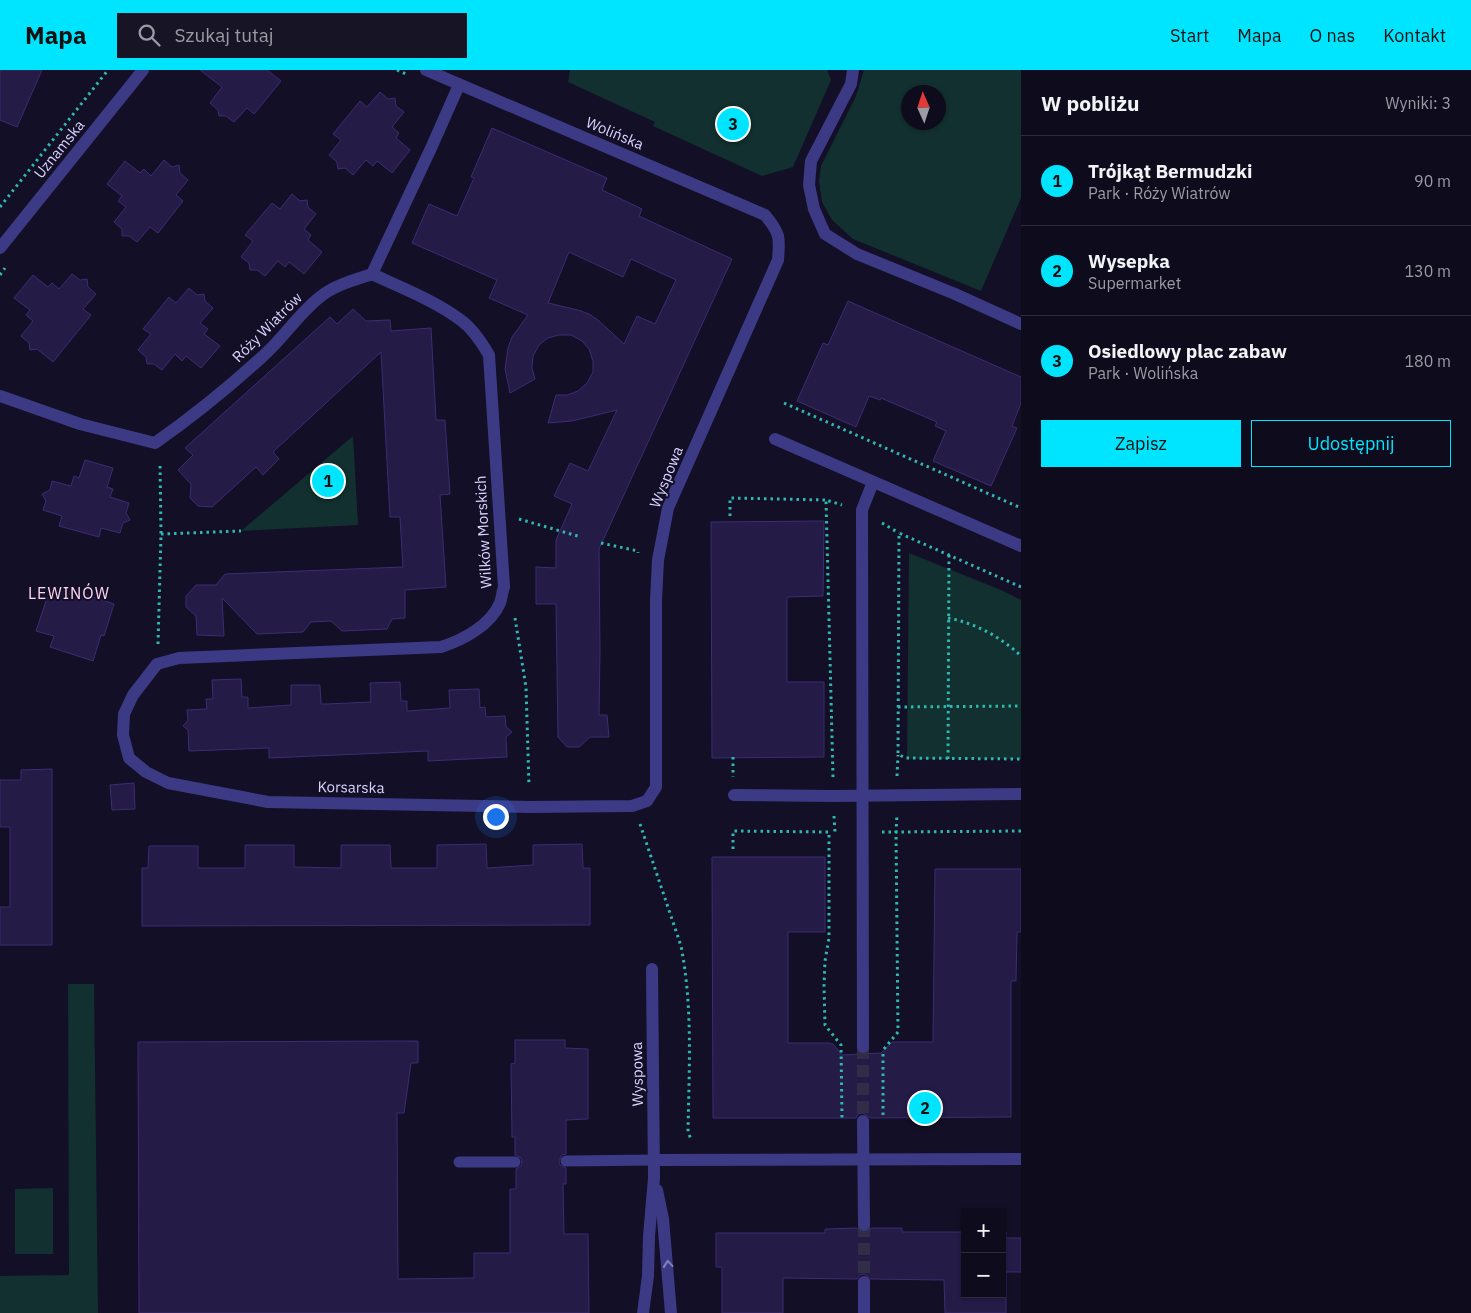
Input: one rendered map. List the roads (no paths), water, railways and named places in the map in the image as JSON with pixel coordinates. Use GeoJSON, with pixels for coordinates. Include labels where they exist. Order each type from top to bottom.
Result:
{"type":"FeatureCollection","features":[{"type":"Feature","properties":{"kind":"street","name":"Uznamska"},"geometry":{"type":"LineString","coordinates":[[0,248],[143,70]]}},
{"type":"Feature","properties":{"kind":"street","name":"Wolińska"},"geometry":{"type":"LineString","coordinates":[[426,70],[765,215],[780,239]]}},
{"type":"Feature","properties":{"kind":"street"},"geometry":{"type":"LineString","coordinates":[[853,70],[851,84],[811,161],[809,185],[814,209],[825,234],[856,254],[955,294],[1021,324]]}},
{"type":"Feature","properties":{"kind":"street"},"geometry":{"type":"LineString","coordinates":[[372,274],[459,85]]}},
{"type":"Feature","properties":{"kind":"street","name":"Wyspowa"},"geometry":{"type":"LineString","coordinates":[[647,801],[656,787],[656,590],[658,560],[668,508],[778,260],[780,239]]}},
{"type":"Feature","properties":{"kind":"street","name":"Róży Wiatrów"},"geometry":{"type":"LineString","coordinates":[[0,396],[80,424],[155,443],[190,418],[264,356],[320,296],[343,284],[372,274]]}},
{"type":"Feature","properties":{"kind":"street","name":"Wilków Morskich"},"geometry":{"type":"LineString","coordinates":[[133,695],[157,664],[179,658],[441,647],[456,642],[472,632],[492,616],[500,602],[504,587],[489,355],[479,339],[464,322],[439,307],[372,274]]}},
{"type":"Feature","properties":{"kind":"street"},"geometry":{"type":"LineString","coordinates":[[775,439],[1021,546]]}},
{"type":"Feature","properties":{"kind":"street"},"geometry":{"type":"LineString","coordinates":[[863,1048],[862,510],[873,482]]}},
{"type":"Feature","properties":{"kind":"street","name":"Korsarska"},"geometry":{"type":"LineString","coordinates":[[133,695],[124,714],[123,735],[129,758],[146,772],[168,783],[268,802],[530,807],[632,806],[647,801]]}},
{"type":"Feature","properties":{"kind":"street"},"geometry":{"type":"LineString","coordinates":[[734,795],[1021,794]]}},
{"type":"Feature","properties":{"kind":"street","name":"Wyspowa"},"geometry":{"type":"LineString","coordinates":[[643,1313],[648,1276],[654,1178],[652,969]]}},
{"type":"Feature","properties":{"kind":"street"},"geometry":{"type":"LineString","coordinates":[[863,1121],[864,1226]]}},
{"type":"Feature","properties":{"kind":"street"},"geometry":{"type":"LineString","coordinates":[[654,1160],[1021,1159]]}},
{"type":"Feature","properties":{"kind":"street","name":"Wyspowa"},"geometry":{"type":"LineString","coordinates":[[654,1178],[663,1219],[671,1313]]}},
{"type":"Feature","properties":{"kind":"street"},"geometry":{"type":"LineString","coordinates":[[864,1282],[864,1313]]}},
{"type":"Feature","properties":{"kind":"lane"},"geometry":{"type":"LineString","coordinates":[[566,1161],[654,1160]]}},
{"type":"Feature","properties":{"kind":"lane"},"geometry":{"type":"LineString","coordinates":[[460,1162],[515,1162]]}},
{"type":"Feature","properties":{"kind":"tunnel"},"geometry":{"type":"LineString","coordinates":[[863,1047],[863,1121]]}},
{"type":"Feature","properties":{"kind":"tunnel"},"geometry":{"type":"LineString","coordinates":[[864,1225],[864,1282]]}},
{"type":"Feature","properties":{"kind":"place","name":"Osiedlowy plac zabaw"},"geometry":{"type":"Point","coordinates":[733,124]}},
{"type":"Feature","properties":{"kind":"place","name":"Trójkąt Bermudzki"},"geometry":{"type":"Point","coordinates":[328,481]}},
{"type":"Feature","properties":{"kind":"place","name":"Wysepka"},"geometry":{"type":"Point","coordinates":[925,1108]}},
{"type":"Feature","properties":{"kind":"district","name":"LEWINÓW"},"geometry":{"type":"Point","coordinates":[69,593]}}]}
